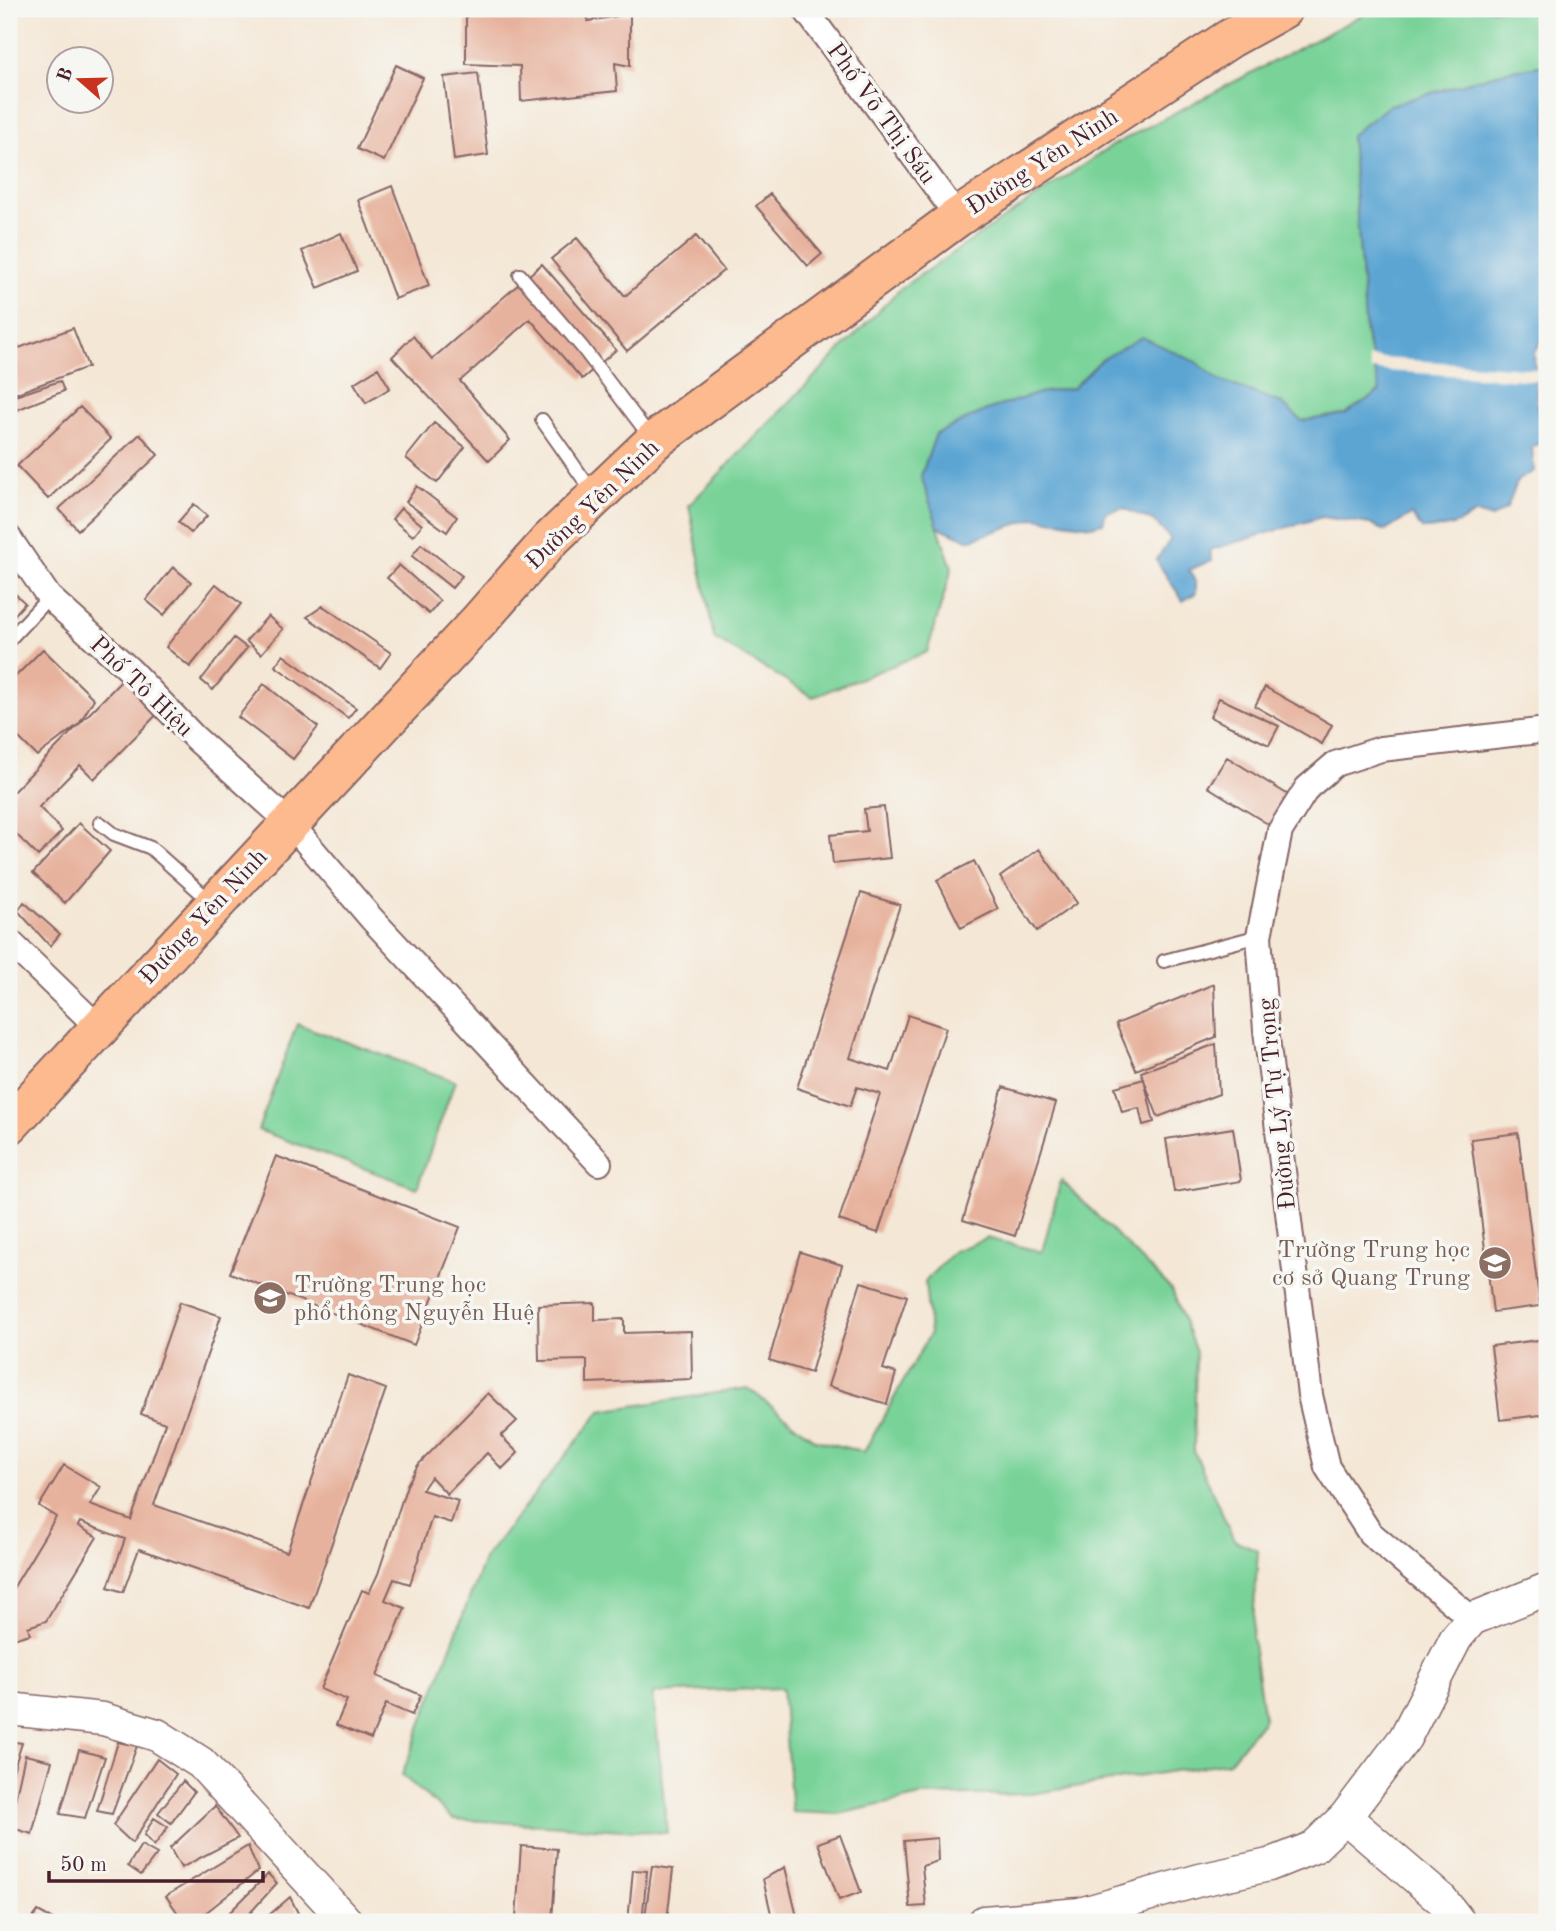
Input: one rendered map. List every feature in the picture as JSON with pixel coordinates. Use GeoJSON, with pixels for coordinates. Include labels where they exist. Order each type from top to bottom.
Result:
{"type":"FeatureCollection","features":[{"type":"Feature","properties":{"kind":"main road","name":"Đường Yên Ninh"},"geometry":{"type":"LineString","coordinates":[[9,1125],[594,494],[654,441],[958,216],[1229,39],[1283,9]]}},
{"type":"Feature","properties":{"kind":"street","name":"Phố Võ Thị Sáu"},"geometry":{"type":"LineString","coordinates":[[806,9],[958,216]]}},
{"type":"Feature","properties":{"kind":"street","name":"Phố Tô Hiệu"},"geometry":{"type":"LineString","coordinates":[[9,538],[49,597],[131,671],[194,737],[289,822],[371,918],[599,1163]]}},
{"type":"Feature","properties":{"kind":"street","name":"Đường Lý Tự Trọng"},"geometry":{"type":"LineString","coordinates":[[1472,1619],[1370,1533],[1327,1467],[1310,1395],[1266,1030],[1259,936],[1280,831],[1307,788],[1335,764],[1381,749],[1547,730]]}},
{"type":"Feature","properties":{"kind":"street"},"geometry":{"type":"LineString","coordinates":[[9,941],[99,1028]]}},
{"type":"Feature","properties":{"kind":"street"},"geometry":{"type":"LineString","coordinates":[[984,1922],[1080,1914],[1200,1880],[1269,1865],[1314,1847],[1345,1816],[1405,1738],[1456,1638],[1472,1619],[1547,1589]]}},
{"type":"Feature","properties":{"kind":"street"},"geometry":{"type":"LineString","coordinates":[[9,1709],[103,1719],[157,1735],[201,1763],[347,1922]]}},
{"type":"Feature","properties":{"kind":"street"},"geometry":{"type":"LineString","coordinates":[[1345,1816],[1441,1900],[1459,1922]]}},
{"type":"Feature","properties":{"kind":"lane"},"geometry":{"type":"LineString","coordinates":[[520,275],[582,347],[654,441]]}},
{"type":"Feature","properties":{"kind":"lane"},"geometry":{"type":"LineString","coordinates":[[542,419],[594,494]]}},
{"type":"Feature","properties":{"kind":"lane"},"geometry":{"type":"LineString","coordinates":[[9,640],[49,597]]}},
{"type":"Feature","properties":{"kind":"lane"},"geometry":{"type":"LineString","coordinates":[[100,823],[114,834],[151,848],[213,904]]}},
{"type":"Feature","properties":{"kind":"lane"},"geometry":{"type":"LineString","coordinates":[[1164,961],[1259,936]]}},
{"type":"Feature","properties":{"kind":"green space"},"geometry":{"type":"Polygon","coordinates":[[[1374,9],[1547,9],[1547,65],[1507,71],[1351,136],[1366,335],[1381,391],[1345,414],[1302,421],[1281,403],[1219,380],[1196,362],[1101,360],[1073,388],[1039,393],[987,410],[936,434],[921,476],[952,568],[927,652],[813,697],[714,638],[689,505],[901,288],[1113,145],[1374,9]]]}},
{"type":"Feature","properties":{"kind":"green space"},"geometry":{"type":"Polygon","coordinates":[[[297,1024],[455,1081],[417,1188],[258,1130],[297,1024]]]}},
{"type":"Feature","properties":{"kind":"green space"},"geometry":{"type":"Polygon","coordinates":[[[1061,1180],[1172,1290],[1196,1352],[1194,1451],[1234,1540],[1258,1550],[1252,1638],[1264,1719],[1229,1762],[1031,1794],[921,1796],[839,1814],[792,1812],[782,1688],[653,1693],[667,1833],[453,1819],[402,1775],[485,1557],[601,1411],[748,1388],[815,1440],[864,1452],[930,1334],[925,1281],[954,1251],[987,1238],[1042,1252],[1061,1180]]]}},
{"type":"Feature","properties":{"kind":"water"},"geometry":{"type":"Polygon","coordinates":[[[1547,65],[1547,332],[1534,353],[1537,404],[1545,440],[1532,447],[1534,471],[1518,480],[1507,508],[1492,518],[1476,513],[1457,524],[1431,529],[1423,529],[1411,515],[1385,531],[1370,524],[1322,517],[1210,550],[1212,560],[1189,570],[1196,583],[1196,593],[1183,601],[1156,560],[1171,539],[1154,521],[1123,508],[1106,512],[1103,523],[1092,526],[1035,518],[969,540],[938,527],[921,476],[936,434],[987,410],[1039,393],[1073,388],[1101,360],[1142,337],[1196,362],[1219,380],[1281,403],[1302,421],[1345,414],[1380,391],[1366,335],[1351,135],[1390,105],[1507,71],[1547,65]]]}},
{"type":"Feature","properties":{"kind":"pier"},"geometry":{"type":"Polygon","coordinates":[[[1368,357],[1538,369],[1539,381],[1371,370],[1368,357]]]}},
{"type":"Feature","properties":{"kind":"building"},"geometry":{"type":"Polygon","coordinates":[[[466,9],[587,9],[588,21],[630,14],[630,66],[615,63],[617,91],[521,101],[520,66],[466,64],[466,9]]]}},
{"type":"Feature","properties":{"kind":"building"},"geometry":{"type":"Polygon","coordinates":[[[396,65],[423,78],[384,161],[357,149],[396,65]]]}},
{"type":"Feature","properties":{"kind":"building"},"geometry":{"type":"Polygon","coordinates":[[[478,73],[488,155],[454,160],[444,77],[478,73]]]}},
{"type":"Feature","properties":{"kind":"building"},"geometry":{"type":"Polygon","coordinates":[[[392,186],[429,286],[395,299],[358,200],[392,186]]]}},
{"type":"Feature","properties":{"kind":"building"},"geometry":{"type":"Polygon","coordinates":[[[770,194],[822,254],[808,266],[756,206],[770,194]]]}},
{"type":"Feature","properties":{"kind":"building"},"geometry":{"type":"Polygon","coordinates":[[[341,233],[357,271],[318,288],[302,251],[341,233]]]}},
{"type":"Feature","properties":{"kind":"building"},"geometry":{"type":"Polygon","coordinates":[[[696,236],[724,270],[627,351],[551,259],[577,238],[625,296],[696,236]]]}},
{"type":"Feature","properties":{"kind":"building"},"geometry":{"type":"Polygon","coordinates":[[[542,264],[616,350],[582,379],[530,319],[460,381],[510,440],[489,461],[392,357],[413,336],[432,359],[542,264]]]}},
{"type":"Feature","properties":{"kind":"building"},"geometry":{"type":"Polygon","coordinates":[[[11,326],[19,348],[73,328],[88,367],[9,396],[11,326]]]}},
{"type":"Feature","properties":{"kind":"building"},"geometry":{"type":"Polygon","coordinates":[[[378,368],[390,388],[366,403],[354,383],[378,368]]]}},
{"type":"Feature","properties":{"kind":"building"},"geometry":{"type":"Polygon","coordinates":[[[60,381],[64,391],[9,413],[9,398],[60,381]]]}},
{"type":"Feature","properties":{"kind":"building"},"geometry":{"type":"Polygon","coordinates":[[[80,407],[111,439],[48,499],[17,466],[80,407]]]}},
{"type":"Feature","properties":{"kind":"building"},"geometry":{"type":"Polygon","coordinates":[[[434,423],[465,447],[437,483],[406,458],[434,423]]]}},
{"type":"Feature","properties":{"kind":"building"},"geometry":{"type":"Polygon","coordinates":[[[140,434],[158,455],[78,530],[59,509],[140,434]]]}},
{"type":"Feature","properties":{"kind":"building"},"geometry":{"type":"Polygon","coordinates":[[[417,486],[457,517],[447,532],[406,502],[417,486]]]}},
{"type":"Feature","properties":{"kind":"building"},"geometry":{"type":"Polygon","coordinates":[[[194,504],[207,516],[191,533],[178,522],[194,504]]]}},
{"type":"Feature","properties":{"kind":"building"},"geometry":{"type":"Polygon","coordinates":[[[401,508],[422,525],[413,536],[392,519],[401,508]]]}},
{"type":"Feature","properties":{"kind":"building"},"geometry":{"type":"Polygon","coordinates":[[[421,544],[462,576],[452,588],[412,556],[421,544]]]}},
{"type":"Feature","properties":{"kind":"building"},"geometry":{"type":"Polygon","coordinates":[[[399,565],[440,601],[429,614],[387,578],[399,565]]]}},
{"type":"Feature","properties":{"kind":"building"},"geometry":{"type":"Polygon","coordinates":[[[173,567],[191,582],[164,615],[146,600],[173,567]]]}},
{"type":"Feature","properties":{"kind":"building"},"geometry":{"type":"Polygon","coordinates":[[[216,584],[241,604],[190,667],[166,647],[216,584]]]}},
{"type":"Feature","properties":{"kind":"building"},"geometry":{"type":"Polygon","coordinates":[[[9,588],[25,603],[9,621],[9,588]]]}},
{"type":"Feature","properties":{"kind":"building"},"geometry":{"type":"Polygon","coordinates":[[[323,606],[391,653],[380,668],[307,617],[323,606]]]}},
{"type":"Feature","properties":{"kind":"building"},"geometry":{"type":"Polygon","coordinates":[[[268,616],[283,629],[261,654],[246,641],[268,616]]]}},
{"type":"Feature","properties":{"kind":"building"},"geometry":{"type":"Polygon","coordinates":[[[234,638],[247,648],[213,690],[201,680],[234,638]]]}},
{"type":"Feature","properties":{"kind":"building"},"geometry":{"type":"Polygon","coordinates":[[[43,649],[94,699],[79,724],[37,756],[9,728],[9,683],[43,649]]]}},
{"type":"Feature","properties":{"kind":"building"},"geometry":{"type":"Polygon","coordinates":[[[283,655],[356,708],[348,718],[275,666],[283,655]]]}},
{"type":"Feature","properties":{"kind":"building"},"geometry":{"type":"Polygon","coordinates":[[[131,671],[166,705],[94,779],[80,765],[39,807],[62,831],[38,856],[9,827],[9,796],[131,671]]]}},
{"type":"Feature","properties":{"kind":"building"},"geometry":{"type":"Polygon","coordinates":[[[264,684],[318,727],[293,759],[238,717],[264,684]]]}},
{"type":"Feature","properties":{"kind":"building"},"geometry":{"type":"Polygon","coordinates":[[[1265,687],[1332,725],[1322,744],[1255,706],[1265,687]]]}},
{"type":"Feature","properties":{"kind":"building"},"geometry":{"type":"Polygon","coordinates":[[[1219,698],[1279,726],[1269,745],[1210,717],[1219,698]]]}},
{"type":"Feature","properties":{"kind":"building"},"geometry":{"type":"Polygon","coordinates":[[[1227,757],[1290,796],[1271,826],[1208,787],[1227,757]]]}},
{"type":"Feature","properties":{"kind":"building"},"geometry":{"type":"Polygon","coordinates":[[[884,807],[890,858],[833,864],[830,835],[867,831],[864,809],[884,807]]]}},
{"type":"Feature","properties":{"kind":"building"},"geometry":{"type":"Polygon","coordinates":[[[79,823],[110,851],[65,903],[33,873],[79,823]]]}},
{"type":"Feature","properties":{"kind":"building"},"geometry":{"type":"Polygon","coordinates":[[[1039,849],[1077,903],[1037,931],[1000,877],[1039,849]]]}},
{"type":"Feature","properties":{"kind":"building"},"geometry":{"type":"Polygon","coordinates":[[[974,861],[998,909],[961,928],[937,880],[974,861]]]}},
{"type":"Feature","properties":{"kind":"building"},"geometry":{"type":"Polygon","coordinates":[[[861,893],[900,905],[850,1058],[890,1071],[908,1015],[946,1028],[878,1233],[839,1220],[880,1094],[857,1087],[850,1106],[797,1088],[861,893]]]}},
{"type":"Feature","properties":{"kind":"building"},"geometry":{"type":"Polygon","coordinates":[[[24,902],[60,934],[50,946],[18,911],[24,902]]]}},
{"type":"Feature","properties":{"kind":"building"},"geometry":{"type":"Polygon","coordinates":[[[1214,984],[1216,1037],[1136,1070],[1116,1024],[1214,984]]]}},
{"type":"Feature","properties":{"kind":"building"},"geometry":{"type":"Polygon","coordinates":[[[1216,1044],[1219,1094],[1158,1117],[1141,1072],[1216,1044]]]}},
{"type":"Feature","properties":{"kind":"building"},"geometry":{"type":"Polygon","coordinates":[[[1144,1079],[1154,1122],[1143,1125],[1139,1108],[1122,1112],[1115,1087],[1144,1079]]]}},
{"type":"Feature","properties":{"kind":"building"},"geometry":{"type":"Polygon","coordinates":[[[1003,1087],[1056,1103],[1015,1236],[963,1220],[1003,1087]]]}},
{"type":"Feature","properties":{"kind":"building"},"geometry":{"type":"Polygon","coordinates":[[[1233,1128],[1241,1181],[1174,1192],[1166,1139],[1233,1128]]]}},
{"type":"Feature","properties":{"kind":"building"},"geometry":{"type":"Polygon","coordinates":[[[1518,1133],[1540,1306],[1493,1312],[1471,1139],[1518,1133]]]}},
{"type":"Feature","properties":{"kind":"building"},"geometry":{"type":"Polygon","coordinates":[[[276,1156],[460,1227],[414,1345],[230,1273],[276,1156]]]}},
{"type":"Feature","properties":{"kind":"building"},"geometry":{"type":"Polygon","coordinates":[[[800,1252],[842,1265],[811,1373],[769,1360],[800,1252]]]}},
{"type":"Feature","properties":{"kind":"building"},"geometry":{"type":"Polygon","coordinates":[[[861,1282],[907,1296],[883,1369],[896,1373],[887,1404],[828,1386],[861,1282]]]}},
{"type":"Feature","properties":{"kind":"building"},"geometry":{"type":"Polygon","coordinates":[[[180,1302],[221,1316],[154,1505],[287,1552],[348,1375],[386,1389],[309,1608],[139,1549],[123,1592],[108,1587],[125,1539],[80,1522],[78,1526],[97,1537],[46,1621],[28,1627],[30,1634],[9,1640],[9,1595],[56,1517],[39,1506],[64,1465],[101,1487],[90,1505],[131,1520],[165,1423],[141,1414],[180,1302]]]}},
{"type":"Feature","properties":{"kind":"building"},"geometry":{"type":"Polygon","coordinates":[[[595,1303],[595,1320],[624,1319],[624,1333],[691,1331],[692,1379],[587,1383],[587,1360],[539,1361],[538,1305],[595,1303]]]}},
{"type":"Feature","properties":{"kind":"building"},"geometry":{"type":"Polygon","coordinates":[[[1547,1339],[1547,1414],[1500,1420],[1491,1346],[1547,1339]]]}},
{"type":"Feature","properties":{"kind":"building"},"geometry":{"type":"Polygon","coordinates":[[[488,1393],[517,1421],[501,1436],[518,1453],[502,1469],[487,1453],[447,1494],[431,1477],[422,1490],[458,1501],[451,1523],[432,1517],[410,1584],[394,1579],[385,1600],[405,1608],[377,1676],[421,1695],[412,1715],[386,1704],[371,1739],[336,1725],[347,1700],[320,1689],[362,1590],[369,1593],[378,1574],[407,1485],[418,1465],[488,1393]]]}},
{"type":"Feature","properties":{"kind":"building"},"geometry":{"type":"Polygon","coordinates":[[[9,1741],[22,1743],[9,1784],[9,1741]]]}},
{"type":"Feature","properties":{"kind":"building"},"geometry":{"type":"Polygon","coordinates":[[[118,1742],[137,1746],[112,1814],[97,1811],[118,1742]]]}},
{"type":"Feature","properties":{"kind":"building"},"geometry":{"type":"Polygon","coordinates":[[[79,1750],[105,1757],[85,1818],[60,1814],[79,1750]]]}},
{"type":"Feature","properties":{"kind":"building"},"geometry":{"type":"Polygon","coordinates":[[[25,1755],[52,1761],[32,1834],[9,1827],[25,1755]]]}},
{"type":"Feature","properties":{"kind":"building"},"geometry":{"type":"Polygon","coordinates":[[[157,1759],[176,1774],[132,1843],[113,1825],[157,1759]]]}},
{"type":"Feature","properties":{"kind":"building"},"geometry":{"type":"Polygon","coordinates":[[[183,1781],[194,1792],[171,1823],[158,1813],[183,1781]]]}},
{"type":"Feature","properties":{"kind":"building"},"geometry":{"type":"Polygon","coordinates":[[[215,1806],[238,1838],[181,1868],[170,1848],[215,1806]]]}},
{"type":"Feature","properties":{"kind":"building"},"geometry":{"type":"Polygon","coordinates":[[[154,1818],[168,1827],[154,1846],[144,1835],[154,1818]]]}},
{"type":"Feature","properties":{"kind":"building"},"geometry":{"type":"Polygon","coordinates":[[[840,1835],[861,1892],[839,1900],[818,1843],[840,1835]]]}},
{"type":"Feature","properties":{"kind":"building"},"geometry":{"type":"Polygon","coordinates":[[[937,1838],[938,1861],[922,1866],[926,1906],[910,1907],[904,1841],[937,1838]]]}},
{"type":"Feature","properties":{"kind":"building"},"geometry":{"type":"Polygon","coordinates":[[[141,1845],[157,1854],[141,1875],[128,1866],[141,1845]]]}},
{"type":"Feature","properties":{"kind":"building"},"geometry":{"type":"Polygon","coordinates":[[[248,1846],[258,1871],[194,1922],[184,1922],[166,1896],[248,1846]]]}},
{"type":"Feature","properties":{"kind":"building"},"geometry":{"type":"Polygon","coordinates":[[[521,1846],[557,1849],[552,1921],[516,1918],[521,1846]]]}},
{"type":"Feature","properties":{"kind":"building"},"geometry":{"type":"Polygon","coordinates":[[[652,1866],[673,1869],[667,1920],[645,1917],[652,1866]]]}},
{"type":"Feature","properties":{"kind":"building"},"geometry":{"type":"Polygon","coordinates":[[[785,1867],[798,1921],[773,1922],[763,1879],[785,1867]]]}},
{"type":"Feature","properties":{"kind":"building"},"geometry":{"type":"Polygon","coordinates":[[[633,1870],[647,1871],[642,1922],[628,1922],[633,1870]]]}},
{"type":"Feature","properties":{"kind":"building"},"geometry":{"type":"Polygon","coordinates":[[[268,1874],[277,1883],[242,1922],[220,1922],[268,1874]]]}},
{"type":"Feature","properties":{"kind":"building"},"geometry":{"type":"Polygon","coordinates":[[[290,1897],[298,1913],[287,1922],[261,1922],[290,1897]]]}},
{"type":"Feature","properties":{"kind":"building"},"geometry":{"type":"Polygon","coordinates":[[[38,1911],[58,1922],[30,1922],[38,1911]]]}},
{"type":"Feature","properties":{"kind":"place","name":"Trường Trung học cơ sở Quang Trung"},"geometry":{"type":"Point","coordinates":[1495,1263]}},
{"type":"Feature","properties":{"kind":"place","name":"Trường Trung học phổ thông Nguyễn Huệ"},"geometry":{"type":"Point","coordinates":[270,1298]}}]}
